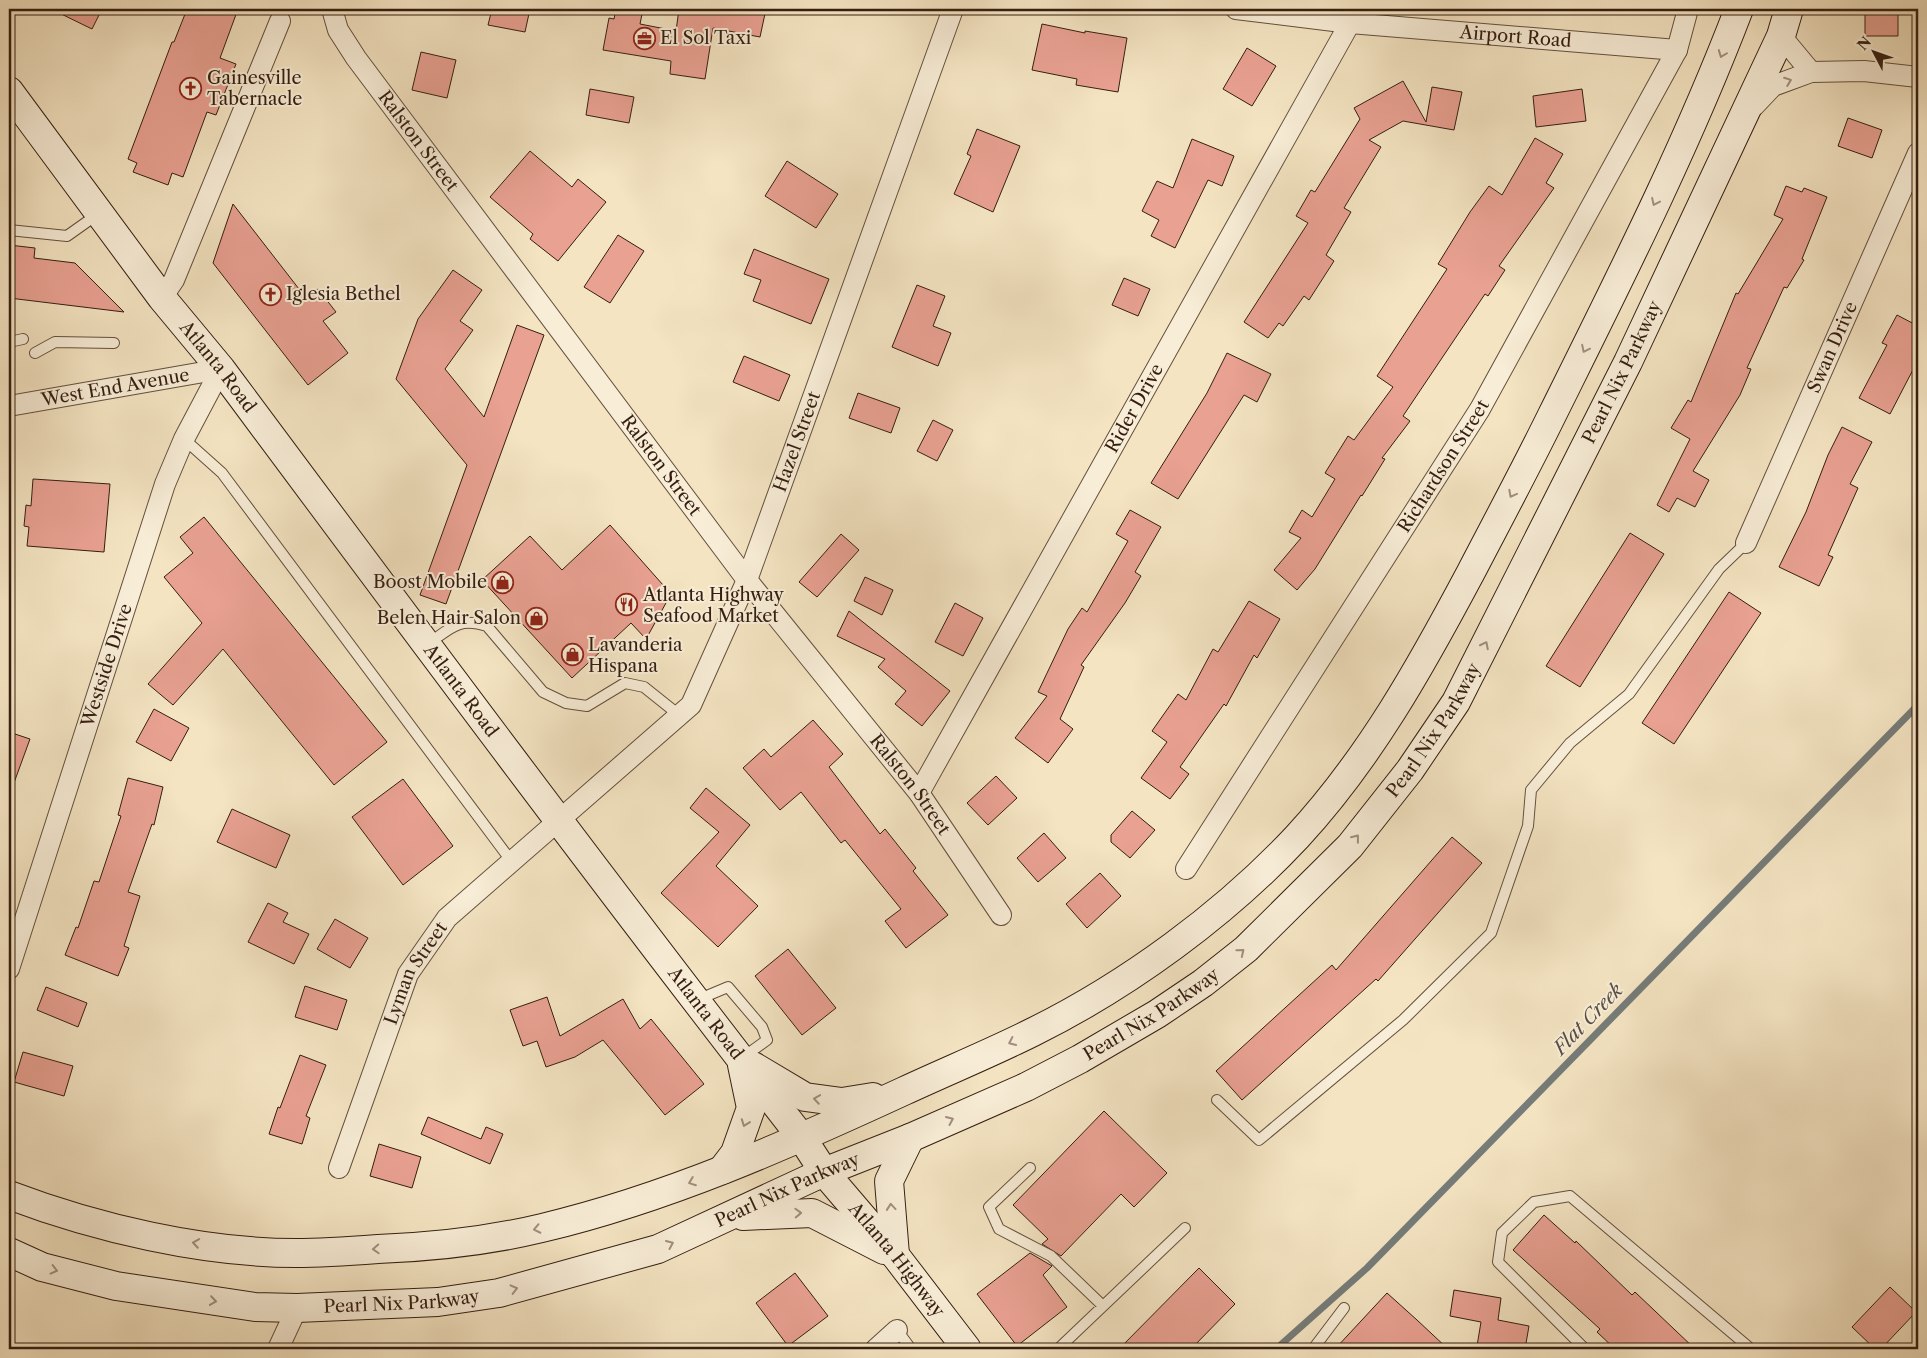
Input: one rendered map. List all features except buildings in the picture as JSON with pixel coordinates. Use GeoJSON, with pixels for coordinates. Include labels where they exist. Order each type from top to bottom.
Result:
{"type":"FeatureCollection","features":[{"type":"Feature","properties":{"kind":"main road"},"geometry":{"type":"LineString","coordinates":[[9,1195],[58,1214],[128,1232],[260,1251],[297,1253],[433,1247],[538,1230],[608,1210],[722,1170],[802,1138],[1036,1031],[1167,951],[1235,898],[1296,837],[1352,771],[1399,702],[1524,470],[1603,311],[1710,86],[1739,9]]}},
{"type":"Feature","properties":{"kind":"main road","name":"Pearl Nix Parkway"},"geometry":{"type":"LineString","coordinates":[[9,1252],[42,1267],[116,1286],[255,1307],[297,1308],[438,1302],[499,1293],[658,1250],[824,1172],[910,1138],[1026,1087],[1080,1059],[1157,1014],[1203,983],[1246,949],[1350,846],[1410,770],[1456,702],[1628,362],[1781,36],[1789,9]]}},
{"type":"Feature","properties":{"kind":"main road","name":"Atlanta Road"},"geometry":{"type":"LineString","coordinates":[[9,91],[100,212],[168,289],[221,369],[426,645],[558,821],[802,1138],[824,1172]]}},
{"type":"Feature","properties":{"kind":"main road"},"geometry":{"type":"LineString","coordinates":[[741,1059],[805,1097],[842,1102],[900,1093]]}},
{"type":"Feature","properties":{"kind":"main road"},"geometry":{"type":"LineString","coordinates":[[722,1170],[734,1153],[751,1108],[741,1059]]}},
{"type":"Feature","properties":{"kind":"main road"},"geometry":{"type":"LineString","coordinates":[[895,1255],[889,1182],[910,1138]]}},
{"type":"Feature","properties":{"kind":"main road","name":"Atlanta Highway"},"geometry":{"type":"LineString","coordinates":[[824,1172],[895,1255],[967,1349]]}},
{"type":"Feature","properties":{"kind":"main road"},"geometry":{"type":"LineString","coordinates":[[732,1216],[812,1213],[895,1255]]}},
{"type":"Feature","properties":{"kind":"street","name":"Ralston Street"},"geometry":{"type":"LineString","coordinates":[[332,9],[338,30],[356,58],[746,580],[919,793],[1001,916]]}},
{"type":"Feature","properties":{"kind":"street","name":"Hazel Street"},"geometry":{"type":"LineString","coordinates":[[558,821],[691,705],[746,580],[953,9]]}},
{"type":"Feature","properties":{"kind":"street","name":"Airport Road"},"geometry":{"type":"LineString","coordinates":[[1236,9],[1351,16],[1677,50]]}},
{"type":"Feature","properties":{"kind":"street","name":"Richardson Street"},"geometry":{"type":"LineString","coordinates":[[1186,869],[1480,409],[1677,50],[1688,9]]}},
{"type":"Feature","properties":{"kind":"street","name":"Rider Drive"},"geometry":{"type":"LineString","coordinates":[[919,793],[1351,16]]}},
{"type":"Feature","properties":{"kind":"street"},"geometry":{"type":"LineString","coordinates":[[168,289],[280,21]]}},
{"type":"Feature","properties":{"kind":"street"},"geometry":{"type":"LineString","coordinates":[[1781,36],[1811,72]]}},
{"type":"Feature","properties":{"kind":"street"},"geometry":{"type":"LineString","coordinates":[[1743,119],[1773,86],[1811,72],[1864,71],[1918,77]]}},
{"type":"Feature","properties":{"kind":"street","name":"Swan Drive"},"geometry":{"type":"LineString","coordinates":[[1746,543],[1918,153]]}},
{"type":"Feature","properties":{"kind":"street","name":"West End Avenue"},"geometry":{"type":"LineString","coordinates":[[9,406],[221,369]]}},
{"type":"Feature","properties":{"kind":"street","name":"Westside Drive"},"geometry":{"type":"LineString","coordinates":[[9,969],[165,484],[184,439],[221,369]]}},
{"type":"Feature","properties":{"kind":"street","name":"Lyman Street"},"geometry":{"type":"LineString","coordinates":[[339,1168],[408,974],[447,918],[558,821]]}},
{"type":"Feature","properties":{"kind":"street"},"geometry":{"type":"LineString","coordinates":[[278,1349],[297,1308]]}},
{"type":"Feature","properties":{"kind":"street"},"geometry":{"type":"LineString","coordinates":[[876,1349],[897,1330]]}},
{"type":"Feature","properties":{"kind":"lane"},"geometry":{"type":"LineString","coordinates":[[9,230],[67,236],[100,212]]}},
{"type":"Feature","properties":{"kind":"lane"},"geometry":{"type":"LineString","coordinates":[[9,342],[23,339]]}},
{"type":"Feature","properties":{"kind":"lane"},"geometry":{"type":"LineString","coordinates":[[35,353],[55,342],[114,343]]}},
{"type":"Feature","properties":{"kind":"lane"},"geometry":{"type":"LineString","coordinates":[[184,439],[222,473],[512,862]]}},
{"type":"Feature","properties":{"kind":"lane"},"geometry":{"type":"LineString","coordinates":[[1217,1100],[1259,1140],[1403,1020],[1491,933],[1528,826],[1531,790],[1570,744],[1629,694],[1719,569],[1746,543]]}},
{"type":"Feature","properties":{"kind":"lane"},"geometry":{"type":"LineString","coordinates":[[426,645],[463,622],[474,622],[487,626],[544,692],[566,703],[587,706],[625,682],[644,686],[679,714]]}},
{"type":"Feature","properties":{"kind":"lane"},"geometry":{"type":"LineString","coordinates":[[696,1000],[728,987],[762,1027],[766,1040],[741,1059]]}},
{"type":"Feature","properties":{"kind":"lane"},"geometry":{"type":"LineString","coordinates":[[1030,1168],[989,1207],[999,1229],[1051,1256],[1103,1306]]}},
{"type":"Feature","properties":{"kind":"lane"},"geometry":{"type":"LineString","coordinates":[[1586,1349],[1498,1262],[1502,1233],[1534,1202],[1570,1196],[1751,1349]]}},
{"type":"Feature","properties":{"kind":"lane"},"geometry":{"type":"LineString","coordinates":[[1058,1349],[1185,1228]]}},
{"type":"Feature","properties":{"kind":"lane"},"geometry":{"type":"LineString","coordinates":[[1313,1349],[1344,1308]]}},
{"type":"Feature","properties":{"kind":"lane"},"geometry":{"type":"LineString","coordinates":[[897,1330],[911,1349]]}},
{"type":"Feature","properties":{"kind":"waterway","name":"Flat Creek"},"geometry":{"type":"LineString","coordinates":[[1276,1349],[1367,1268],[1918,705]]}},
{"type":"Feature","properties":{"kind":"place","name":"El Sol Taxi"},"geometry":{"type":"Point","coordinates":[644,38]}},
{"type":"Feature","properties":{"kind":"place","name":"Gainesville Tabernacle"},"geometry":{"type":"Point","coordinates":[191,88]}},
{"type":"Feature","properties":{"kind":"place","name":"Iglesia Bethel"},"geometry":{"type":"Point","coordinates":[270,294]}},
{"type":"Feature","properties":{"kind":"place","name":"Boost Mobile"},"geometry":{"type":"Point","coordinates":[503,582]}},
{"type":"Feature","properties":{"kind":"place","name":"Atlanta Highway Seafood Market"},"geometry":{"type":"Point","coordinates":[627,605]}},
{"type":"Feature","properties":{"kind":"place","name":"Belen Hair Salon"},"geometry":{"type":"Point","coordinates":[537,618]}},
{"type":"Feature","properties":{"kind":"place","name":"Lavanderia Hispana"},"geometry":{"type":"Point","coordinates":[572,655]}}]}
